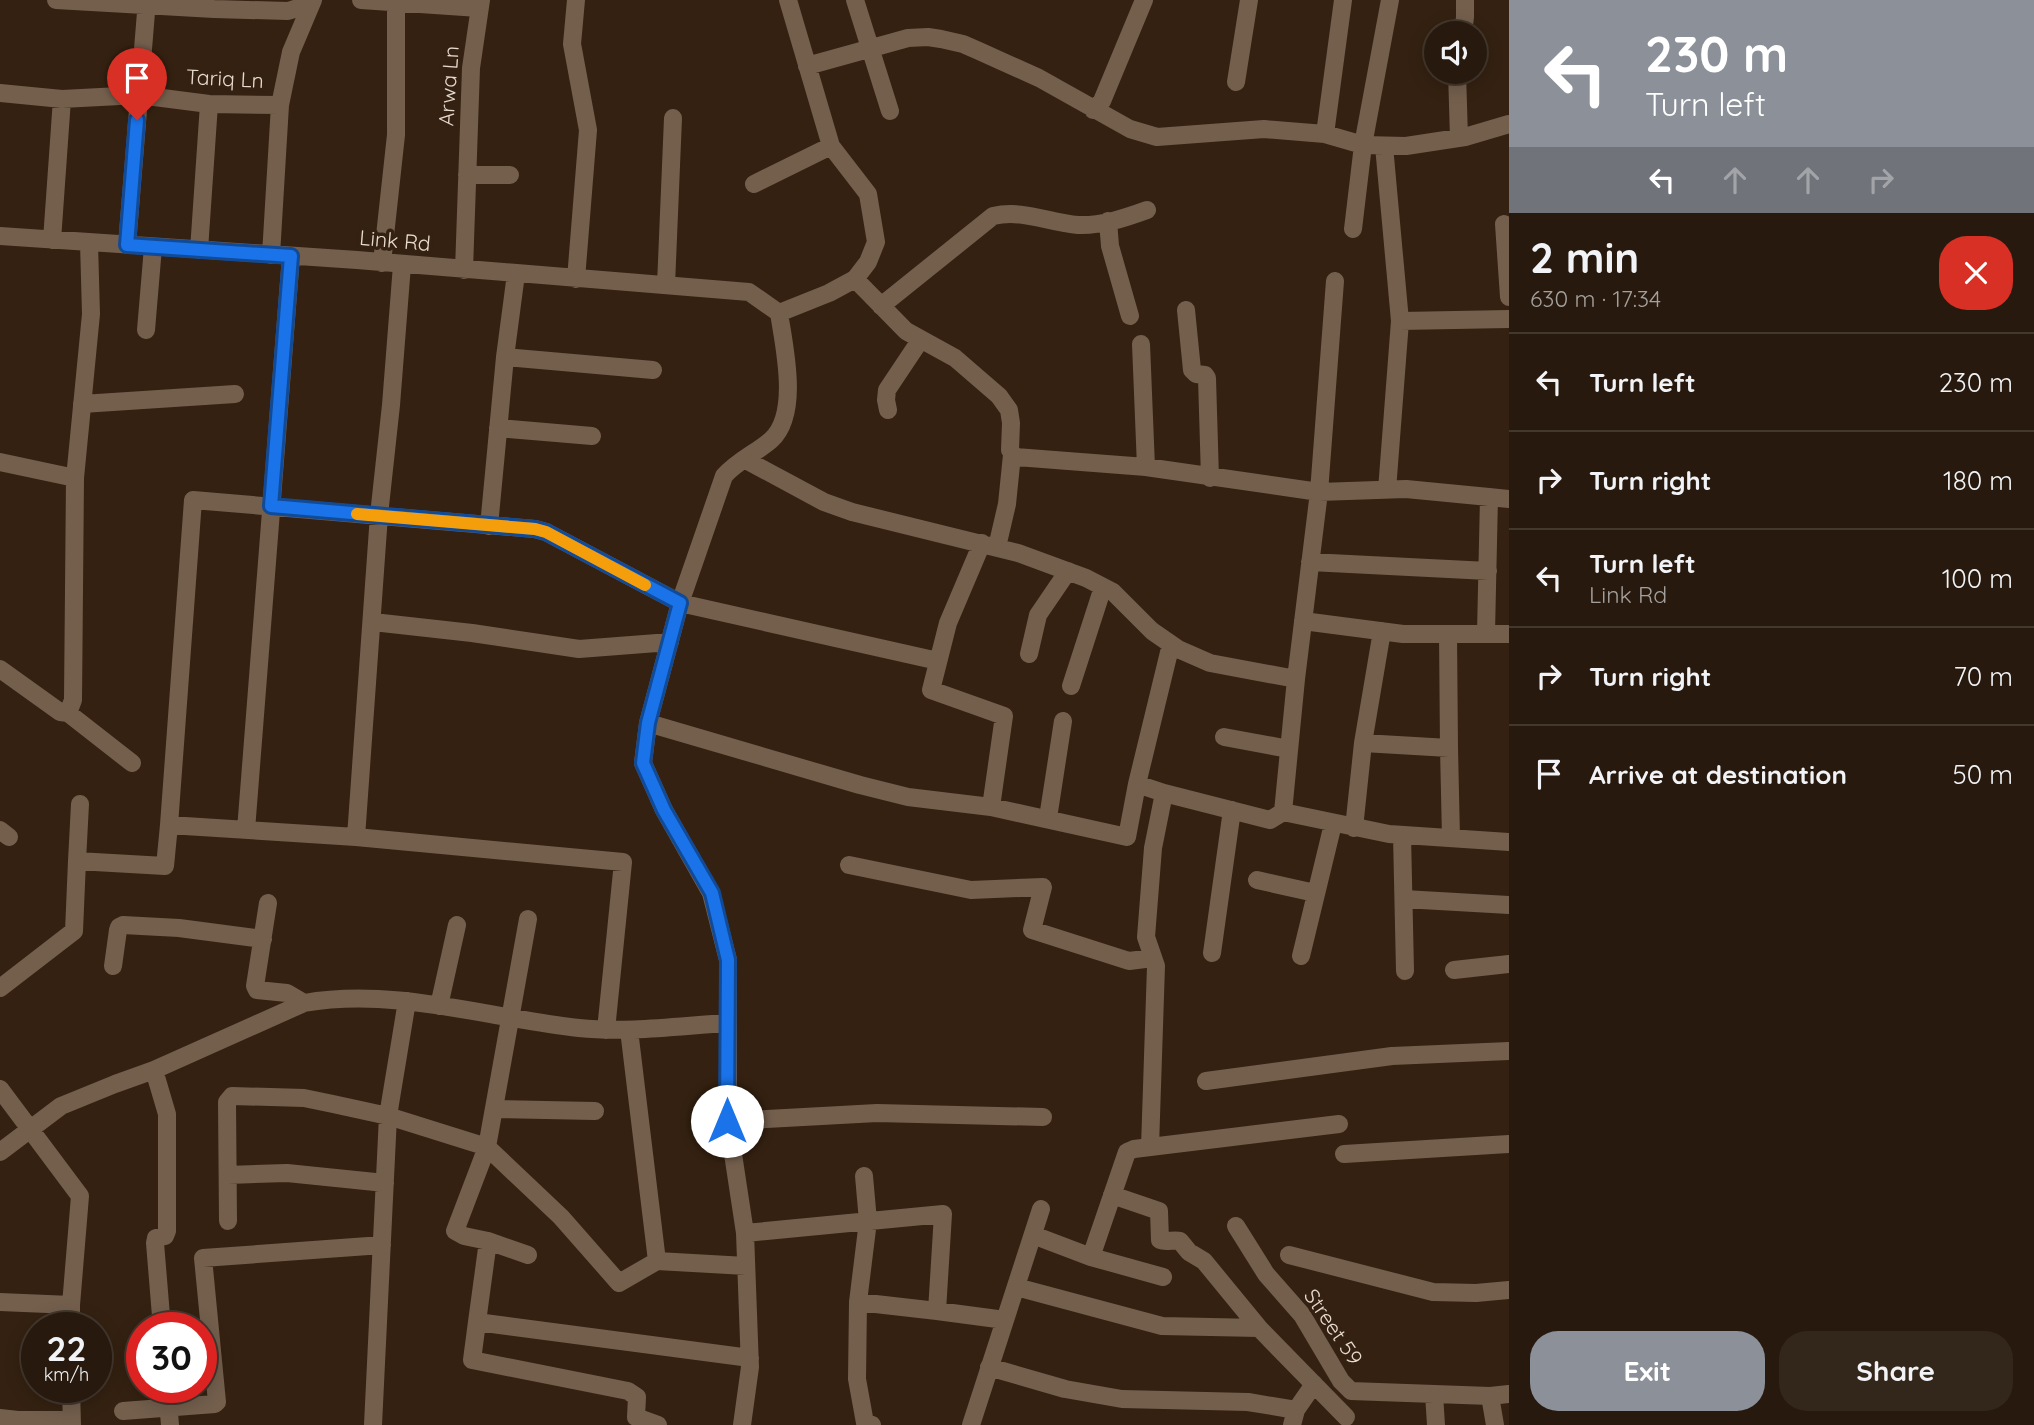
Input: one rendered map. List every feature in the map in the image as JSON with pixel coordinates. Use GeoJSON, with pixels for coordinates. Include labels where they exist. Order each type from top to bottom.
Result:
{"type":"FeatureCollection","features":[{"type":"Feature","properties":{"kind":"street"},"geometry":{"type":"LineString","coordinates":[[56,0],[214,5],[288,11],[312,0]]}},
{"type":"Feature","properties":{"kind":"street"},"geometry":{"type":"LineString","coordinates":[[271,255],[280,105],[291,52],[312,0]]}},
{"type":"Feature","properties":{"kind":"street"},"geometry":{"type":"LineString","coordinates":[[361,0],[480,4]]}},
{"type":"Feature","properties":{"kind":"street"},"geometry":{"type":"LineString","coordinates":[[576,0],[572,44],[588,130],[576,279]]}},
{"type":"Feature","properties":{"kind":"street"},"geometry":{"type":"LineString","coordinates":[[742,1425],[750,1358],[745,1233],[727,1121],[728,960],[712,893],[664,810],[643,763],[648,723],[680,603],[724,476],[733,466],[746,460],[772,439],[784,420],[788,368],[779,313],[829,293],[855,279],[868,262],[876,242],[868,194],[831,146],[788,0]]}},
{"type":"Feature","properties":{"kind":"street"},"geometry":{"type":"LineString","coordinates":[[855,0],[890,111]]}},
{"type":"Feature","properties":{"kind":"street"},"geometry":{"type":"LineString","coordinates":[[1093,110],[1102,101],[1144,0]]}},
{"type":"Feature","properties":{"kind":"street"},"geometry":{"type":"LineString","coordinates":[[1236,82],[1249,0]]}},
{"type":"Feature","properties":{"kind":"street"},"geometry":{"type":"LineString","coordinates":[[1325,134],[1343,0]]}},
{"type":"Feature","properties":{"kind":"street"},"geometry":{"type":"LineString","coordinates":[[1353,229],[1363,145],[1390,0]]}},
{"type":"Feature","properties":{"kind":"street"},"geometry":{"type":"LineString","coordinates":[[1464,21],[1465,0]]}},
{"type":"Feature","properties":{"kind":"street"},"geometry":{"type":"LineString","coordinates":[[382,263],[396,135],[396,1]]}},
{"type":"Feature","properties":{"kind":"street"},"geometry":{"type":"LineString","coordinates":[[127,245],[146,2]]}},
{"type":"Feature","properties":{"kind":"street","name":"Arwa Ln"},"geometry":{"type":"LineString","coordinates":[[464,270],[471,68],[480,4]]}},
{"type":"Feature","properties":{"kind":"street"},"geometry":{"type":"LineString","coordinates":[[807,66],[908,38],[928,37],[964,44],[1039,78],[1129,129],[1157,137],[1264,128],[1325,134],[1363,145],[1406,146],[1459,138],[1509,124]]}},
{"type":"Feature","properties":{"kind":"street"},"geometry":{"type":"LineString","coordinates":[[1456,84],[1459,138]]}},
{"type":"Feature","properties":{"kind":"street","name":"Tariq Ln"},"geometry":{"type":"LineString","coordinates":[[0,93],[62,99],[139,95],[209,104],[280,105]]}},
{"type":"Feature","properties":{"kind":"street"},"geometry":{"type":"LineString","coordinates":[[52,240],[62,99]]}},
{"type":"Feature","properties":{"kind":"street"},"geometry":{"type":"LineString","coordinates":[[200,250],[209,104]]}},
{"type":"Feature","properties":{"kind":"street"},"geometry":{"type":"LineString","coordinates":[[666,285],[673,118]]}},
{"type":"Feature","properties":{"kind":"street"},"geometry":{"type":"LineString","coordinates":[[754,184],[831,146]]}},
{"type":"Feature","properties":{"kind":"street"},"geometry":{"type":"LineString","coordinates":[[1384,146],[1400,321],[1387,489]]}},
{"type":"Feature","properties":{"kind":"street"},"geometry":{"type":"LineString","coordinates":[[467,175],[510,175]]}},
{"type":"Feature","properties":{"kind":"street"},"geometry":{"type":"LineString","coordinates":[[881,306],[993,216],[1007,212],[1076,225],[1093,225],[1147,210]]}},
{"type":"Feature","properties":{"kind":"street"},"geometry":{"type":"LineString","coordinates":[[1108,221],[1111,246],[1130,316]]}},
{"type":"Feature","properties":{"kind":"street"},"geometry":{"type":"LineString","coordinates":[[1504,224],[1509,297]]}},
{"type":"Feature","properties":{"kind":"street","name":"Link Rd"},"geometry":{"type":"LineString","coordinates":[[0,236],[749,292],[779,313]]}},
{"type":"Feature","properties":{"kind":"street"},"geometry":{"type":"LineString","coordinates":[[68,713],[73,700],[75,478],[91,314],[89,243]]}},
{"type":"Feature","properties":{"kind":"street"},"geometry":{"type":"LineString","coordinates":[[146,330],[153,247]]}},
{"type":"Feature","properties":{"kind":"street"},"geometry":{"type":"LineString","coordinates":[[246,830],[291,256]]}},
{"type":"Feature","properties":{"kind":"street"},"geometry":{"type":"LineString","coordinates":[[356,837],[379,515],[402,265]]}},
{"type":"Feature","properties":{"kind":"street"},"geometry":{"type":"LineString","coordinates":[[489,526],[516,274]]}},
{"type":"Feature","properties":{"kind":"street"},"geometry":{"type":"LineString","coordinates":[[855,279],[906,331],[955,358],[999,396],[1009,410],[1012,455],[1007,504],[990,545],[948,623],[931,691],[1004,716],[991,807]]}},
{"type":"Feature","properties":{"kind":"street"},"geometry":{"type":"LineString","coordinates":[[1283,813],[1319,492],[1335,282]]}},
{"type":"Feature","properties":{"kind":"street"},"geometry":{"type":"LineString","coordinates":[[1186,310],[1192,370],[1196,374],[1205,374],[1207,378],[1210,478]]}},
{"type":"Feature","properties":{"kind":"street"},"geometry":{"type":"LineString","coordinates":[[1400,321],[1509,319]]}},
{"type":"Feature","properties":{"kind":"street"},"geometry":{"type":"LineString","coordinates":[[888,410],[887,390],[921,339]]}},
{"type":"Feature","properties":{"kind":"street"},"geometry":{"type":"LineString","coordinates":[[1141,344],[1146,467]]}},
{"type":"Feature","properties":{"kind":"street"},"geometry":{"type":"LineString","coordinates":[[505,357],[653,370]]}},
{"type":"Feature","properties":{"kind":"street"},"geometry":{"type":"LineString","coordinates":[[82,404],[235,394]]}},
{"type":"Feature","properties":{"kind":"street"},"geometry":{"type":"LineString","coordinates":[[498,428],[592,436]]}},
{"type":"Feature","properties":{"kind":"street"},"geometry":{"type":"LineString","coordinates":[[1012,455],[1146,467],[1319,492],[1406,489],[1509,499]]}},
{"type":"Feature","properties":{"kind":"street"},"geometry":{"type":"LineString","coordinates":[[746,460],[815,497],[852,512],[990,545],[1086,578],[1113,592],[1152,631],[1171,644],[1210,663],[1296,679]]}},
{"type":"Feature","properties":{"kind":"street"},"geometry":{"type":"LineString","coordinates":[[0,462],[75,478]]}},
{"type":"Feature","properties":{"kind":"street"},"geometry":{"type":"LineString","coordinates":[[1486,633],[1489,497]]}},
{"type":"Feature","properties":{"kind":"street"},"geometry":{"type":"LineString","coordinates":[[77,860],[165,866],[193,500],[546,532],[680,603],[938,661]]}},
{"type":"Feature","properties":{"kind":"street"},"geometry":{"type":"LineString","coordinates":[[1310,562],[1488,571]]}},
{"type":"Feature","properties":{"kind":"street"},"geometry":{"type":"LineString","coordinates":[[1029,654],[1038,615],[1068,571]]}},
{"type":"Feature","properties":{"kind":"street"},"geometry":{"type":"LineString","coordinates":[[1071,685],[1103,587]]}},
{"type":"Feature","properties":{"kind":"street"},"geometry":{"type":"LineString","coordinates":[[1303,621],[1403,634],[1509,634]]}},
{"type":"Feature","properties":{"kind":"street"},"geometry":{"type":"LineString","coordinates":[[373,622],[579,649],[670,642]]}},
{"type":"Feature","properties":{"kind":"street"},"geometry":{"type":"LineString","coordinates":[[1354,828],[1363,743],[1382,631]]}},
{"type":"Feature","properties":{"kind":"street"},"geometry":{"type":"LineString","coordinates":[[1448,634],[1451,838]]}},
{"type":"Feature","properties":{"kind":"street"},"geometry":{"type":"LineString","coordinates":[[648,723],[908,797],[991,807],[1127,836],[1171,644]]}},
{"type":"Feature","properties":{"kind":"street"},"geometry":{"type":"LineString","coordinates":[[0,669],[60,712],[68,713],[132,763]]}},
{"type":"Feature","properties":{"kind":"street"},"geometry":{"type":"LineString","coordinates":[[1048,818],[1063,721]]}},
{"type":"Feature","properties":{"kind":"street"},"geometry":{"type":"LineString","coordinates":[[1224,737],[1289,749]]}},
{"type":"Feature","properties":{"kind":"street"},"geometry":{"type":"LineString","coordinates":[[1363,743],[1449,748]]}},
{"type":"Feature","properties":{"kind":"street"},"geometry":{"type":"LineString","coordinates":[[1137,784],[1270,820],[1283,813],[1402,835],[1509,842]]}},
{"type":"Feature","properties":{"kind":"street"},"geometry":{"type":"LineString","coordinates":[[1150,1147],[1156,966],[1146,937],[1153,848],[1164,793]]}},
{"type":"Feature","properties":{"kind":"street"},"geometry":{"type":"LineString","coordinates":[[0,988],[74,931],[80,804]]}},
{"type":"Feature","properties":{"kind":"street"},"geometry":{"type":"LineString","coordinates":[[1212,953],[1232,810]]}},
{"type":"Feature","properties":{"kind":"street"},"geometry":{"type":"LineString","coordinates":[[1301,956],[1333,824]]}},
{"type":"Feature","properties":{"kind":"street"},"geometry":{"type":"LineString","coordinates":[[169,825],[356,837],[623,862],[607,1030]]}},
{"type":"Feature","properties":{"kind":"street"},"geometry":{"type":"LineString","coordinates":[[1402,835],[1405,971]]}},
{"type":"Feature","properties":{"kind":"street"},"geometry":{"type":"LineString","coordinates":[[849,865],[971,890],[1043,887],[1032,930],[1129,961],[1153,958]]}},
{"type":"Feature","properties":{"kind":"street"},"geometry":{"type":"LineString","coordinates":[[1257,880],[1315,893]]}},
{"type":"Feature","properties":{"kind":"street"},"geometry":{"type":"LineString","coordinates":[[1404,899],[1509,905]]}},
{"type":"Feature","properties":{"kind":"street"},"geometry":{"type":"LineString","coordinates":[[268,903],[257,989],[287,993],[303,1003]]}},
{"type":"Feature","properties":{"kind":"street"},"geometry":{"type":"LineString","coordinates":[[528,919],[487,1147],[455,1231],[528,1255]]}},
{"type":"Feature","properties":{"kind":"street"},"geometry":{"type":"LineString","coordinates":[[113,966],[118,930],[122,925],[179,928],[262,939]]}},
{"type":"Feature","properties":{"kind":"street"},"geometry":{"type":"LineString","coordinates":[[439,1006],[457,925]]}},
{"type":"Feature","properties":{"kind":"street"},"geometry":{"type":"LineString","coordinates":[[1454,970],[1509,964]]}},
{"type":"Feature","properties":{"kind":"street"},"geometry":{"type":"LineString","coordinates":[[0,1152],[61,1107],[154,1070],[303,1003],[327,999],[407,1001],[511,1019],[607,1030],[728,1023]]}},
{"type":"Feature","properties":{"kind":"street"},"geometry":{"type":"LineString","coordinates":[[373,1425],[388,1115],[407,1001]]}},
{"type":"Feature","properties":{"kind":"street"},"geometry":{"type":"LineString","coordinates":[[629,1030],[657,1261]]}},
{"type":"Feature","properties":{"kind":"street"},"geometry":{"type":"LineString","coordinates":[[1206,1081],[1392,1056],[1509,1051]]}},
{"type":"Feature","properties":{"kind":"street"},"geometry":{"type":"LineString","coordinates":[[154,1070],[167,1114],[168,1138],[167,1231],[165,1236],[156,1238],[155,1243],[161,1312]]}},
{"type":"Feature","properties":{"kind":"street"},"geometry":{"type":"LineString","coordinates":[[0,1088],[80,1196],[71,1312]]}},
{"type":"Feature","properties":{"kind":"street"},"geometry":{"type":"LineString","coordinates":[[228,1221],[229,1098],[304,1098],[388,1115],[487,1147],[561,1217],[619,1283],[657,1261],[746,1266]]}},
{"type":"Feature","properties":{"kind":"street"},"geometry":{"type":"LineString","coordinates":[[494,1109],[595,1111]]}},
{"type":"Feature","properties":{"kind":"street"},"geometry":{"type":"LineString","coordinates":[[727,1121],[877,1112],[1043,1117]]}},
{"type":"Feature","properties":{"kind":"street"},"geometry":{"type":"LineString","coordinates":[[1091,1257],[1127,1152],[1339,1124]]}},
{"type":"Feature","properties":{"kind":"street"},"geometry":{"type":"LineString","coordinates":[[1344,1154],[1509,1144]]}},
{"type":"Feature","properties":{"kind":"street"},"geometry":{"type":"LineString","coordinates":[[228,1175],[286,1173],[385,1183]]}},
{"type":"Feature","properties":{"kind":"street"},"geometry":{"type":"LineString","coordinates":[[864,1176],[868,1221],[858,1302],[858,1379],[867,1424]]}},
{"type":"Feature","properties":{"kind":"street"},"geometry":{"type":"LineString","coordinates":[[1112,1195],[1159,1211],[1160,1240],[1181,1241],[1189,1252],[1205,1261],[1259,1328],[1314,1384],[1345,1421]]}},
{"type":"Feature","properties":{"kind":"street"},"geometry":{"type":"LineString","coordinates":[[971,1425],[1041,1209]]}},
{"type":"Feature","properties":{"kind":"street"},"geometry":{"type":"LineString","coordinates":[[745,1233],[943,1214],[937,1311]]}},
{"type":"Feature","properties":{"kind":"street","name":"Street 59"},"geometry":{"type":"LineString","coordinates":[[1236,1226],[1266,1274],[1302,1315],[1341,1381],[1352,1391],[1490,1396],[1509,1394]]}},
{"type":"Feature","properties":{"kind":"street"},"geometry":{"type":"LineString","coordinates":[[1033,1235],[1091,1257],[1163,1277]]}},
{"type":"Feature","properties":{"kind":"street"},"geometry":{"type":"LineString","coordinates":[[488,1241],[472,1360],[628,1391],[637,1397],[636,1417],[658,1425]]}},
{"type":"Feature","properties":{"kind":"street"},"geometry":{"type":"LineString","coordinates":[[123,1411],[170,1417],[217,1402],[203,1258],[382,1245]]}},
{"type":"Feature","properties":{"kind":"street"},"geometry":{"type":"LineString","coordinates":[[1289,1255],[1433,1292],[1476,1293],[1509,1290]]}},
{"type":"Feature","properties":{"kind":"street"},"geometry":{"type":"LineString","coordinates":[[1016,1287],[1161,1326],[1259,1328]]}},
{"type":"Feature","properties":{"kind":"street"},"geometry":{"type":"LineString","coordinates":[[0,1302],[71,1305]]}},
{"type":"Feature","properties":{"kind":"street"},"geometry":{"type":"LineString","coordinates":[[858,1302],[1005,1320]]}},
{"type":"Feature","properties":{"kind":"street"},"geometry":{"type":"LineString","coordinates":[[477,1322],[750,1358]]}},
{"type":"Feature","properties":{"kind":"street"},"geometry":{"type":"LineString","coordinates":[[989,1367],[1065,1388],[1122,1399],[1248,1402],[1294,1417],[1314,1384]]}},
{"type":"Feature","properties":{"kind":"street"},"geometry":{"type":"LineString","coordinates":[[1345,1421],[1352,1391]]}},
{"type":"Feature","properties":{"kind":"street"},"geometry":{"type":"LineString","coordinates":[[1434,1394],[1436,1425]]}},
{"type":"Feature","properties":{"kind":"street"},"geometry":{"type":"LineString","coordinates":[[1490,1396],[1495,1425]]}},
{"type":"Feature","properties":{"kind":"street"},"geometry":{"type":"LineString","coordinates":[[0,1418],[71,1422],[71,1403]]}},
{"type":"Feature","properties":{"kind":"slow traffic"},"geometry":{"type":"LineString","coordinates":[[357,514],[535,529],[546,532],[645,585]]}},
{"type":"Feature","properties":{"kind":"route"},"geometry":{"type":"LineString","coordinates":[[137,120],[127,245],[291,256],[271,506],[535,529],[546,532],[680,603],[648,723],[643,763],[664,810],[712,893],[728,960],[727,1121]]}}]}
